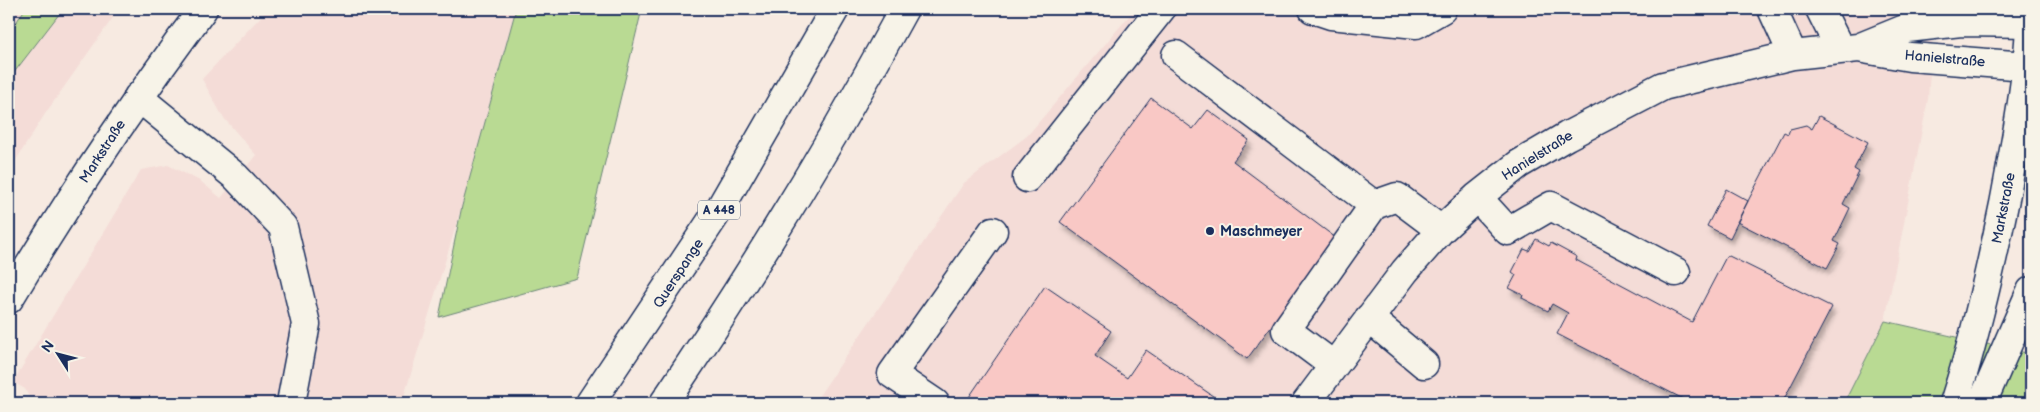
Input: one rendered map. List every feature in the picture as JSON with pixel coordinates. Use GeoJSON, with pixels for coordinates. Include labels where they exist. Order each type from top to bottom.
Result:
{"type":"FeatureCollection","features":[{"type":"Feature","properties":{"kind":"main road","name":"Markstraße"},"geometry":{"type":"LineString","coordinates":[[9,299],[61,214],[138,97],[203,9]]}},
{"type":"Feature","properties":{"kind":"main road","name":"Querspange"},"geometry":{"type":"LineString","coordinates":[[590,403],[722,205],[835,9]]}},
{"type":"Feature","properties":{"kind":"main road"},"geometry":{"type":"LineString","coordinates":[[664,403],[766,247],[816,164],[904,9]]}},
{"type":"Feature","properties":{"kind":"main road"},"geometry":{"type":"LineString","coordinates":[[1027,178],[1161,9]]}},
{"type":"Feature","properties":{"kind":"main road"},"geometry":{"type":"LineString","coordinates":[[1313,9],[1331,15],[1416,24],[1442,9]]}},
{"type":"Feature","properties":{"kind":"main road"},"geometry":{"type":"LineString","coordinates":[[1772,9],[1793,55]]}},
{"type":"Feature","properties":{"kind":"main road"},"geometry":{"type":"LineString","coordinates":[[1820,9],[1849,48]]}},
{"type":"Feature","properties":{"kind":"main road","name":"Markstraße"},"geometry":{"type":"LineString","coordinates":[[1954,403],[1974,341],[2014,154],[2029,65],[2031,18]]}},
{"type":"Feature","properties":{"kind":"main road","name":"Hanielstraße"},"geometry":{"type":"LineString","coordinates":[[1306,403],[1368,318],[1440,230],[1477,197],[1519,164],[1550,145],[1663,86],[1793,55],[1849,48],[1907,28],[1961,22],[2031,18]]}},
{"type":"Feature","properties":{"kind":"main road","name":"Hanielstraße"},"geometry":{"type":"LineString","coordinates":[[1849,48],[1910,57],[2029,65]]}},
{"type":"Feature","properties":{"kind":"main road"},"geometry":{"type":"LineString","coordinates":[[1176,55],[1374,205]]}},
{"type":"Feature","properties":{"kind":"main road"},"geometry":{"type":"LineString","coordinates":[[138,97],[236,177],[283,227],[306,324],[291,403]]}},
{"type":"Feature","properties":{"kind":"main road"},"geometry":{"type":"LineString","coordinates":[[1333,365],[1286,330],[1374,205],[1397,197],[1440,230]]}},
{"type":"Feature","properties":{"kind":"main road"},"geometry":{"type":"LineString","coordinates":[[1477,197],[1508,231],[1551,206],[1676,272]]}},
{"type":"Feature","properties":{"kind":"main road"},"geometry":{"type":"LineString","coordinates":[[935,403],[892,374],[993,231]]}},
{"type":"Feature","properties":{"kind":"main road"},"geometry":{"type":"LineString","coordinates":[[1982,403],[2031,291]]}},
{"type":"Feature","properties":{"kind":"main road"},"geometry":{"type":"LineString","coordinates":[[1368,318],[1424,364]]}},
{"type":"Feature","properties":{"kind":"shaded area"},"geometry":{"type":"Polygon","coordinates":[[[9,9],[119,9],[45,114],[9,171],[9,9]]]}},
{"type":"Feature","properties":{"kind":"shaded area"},"geometry":{"type":"Polygon","coordinates":[[[268,9],[516,9],[462,206],[402,403],[32,403],[25,389],[13,382],[141,170],[168,165],[200,181],[221,198],[256,155],[223,117],[202,79],[268,9]]]}},
{"type":"Feature","properties":{"kind":"shaded area"},"geometry":{"type":"Polygon","coordinates":[[[1135,9],[1935,9],[1928,99],[1885,321],[1844,403],[814,403],[964,183],[1027,136],[1135,9]]]}},
{"type":"Feature","properties":{"kind":"green space"},"geometry":{"type":"Polygon","coordinates":[[[25,9],[63,9],[9,79],[9,33],[25,9]]]}},
{"type":"Feature","properties":{"kind":"green space"},"geometry":{"type":"Polygon","coordinates":[[[516,9],[642,9],[577,278],[439,317],[462,206],[516,9]]]}},
{"type":"Feature","properties":{"kind":"green space"},"geometry":{"type":"Polygon","coordinates":[[[1885,321],[2031,354],[2031,403],[1844,403],[1885,321]]]}},
{"type":"Feature","properties":{"kind":"building"},"geometry":{"type":"Polygon","coordinates":[[[1151,98],[1193,129],[1208,110],[1249,140],[1233,161],[1336,238],[1247,359],[1060,222],[1151,98]]]}},
{"type":"Feature","properties":{"kind":"building"},"geometry":{"type":"Polygon","coordinates":[[[1819,116],[1868,142],[1854,169],[1859,172],[1843,204],[1850,208],[1834,241],[1840,244],[1827,268],[1737,222],[1784,132],[1788,134],[1790,129],[1806,125],[1812,129],[1819,116]]]}},
{"type":"Feature","properties":{"kind":"building"},"geometry":{"type":"Polygon","coordinates":[[[1726,189],[1748,201],[1730,238],[1707,226],[1726,189]]]}},
{"type":"Feature","properties":{"kind":"building"},"geometry":{"type":"Polygon","coordinates":[[[1536,239],[1549,246],[1551,243],[1577,257],[1576,260],[1692,322],[1727,255],[1832,307],[1782,403],[1691,403],[1557,334],[1568,313],[1552,304],[1548,311],[1522,298],[1523,295],[1509,288],[1516,275],[1512,272],[1524,249],[1529,251],[1536,239]]]}},
{"type":"Feature","properties":{"kind":"building"},"geometry":{"type":"Polygon","coordinates":[[[1045,286],[1111,331],[1095,356],[1127,378],[1146,350],[1223,403],[965,403],[1045,286]]]}},
{"type":"Feature","properties":{"kind":"place","name":"Maschmeyer"},"geometry":{"type":"Point","coordinates":[1210,231]}}]}
